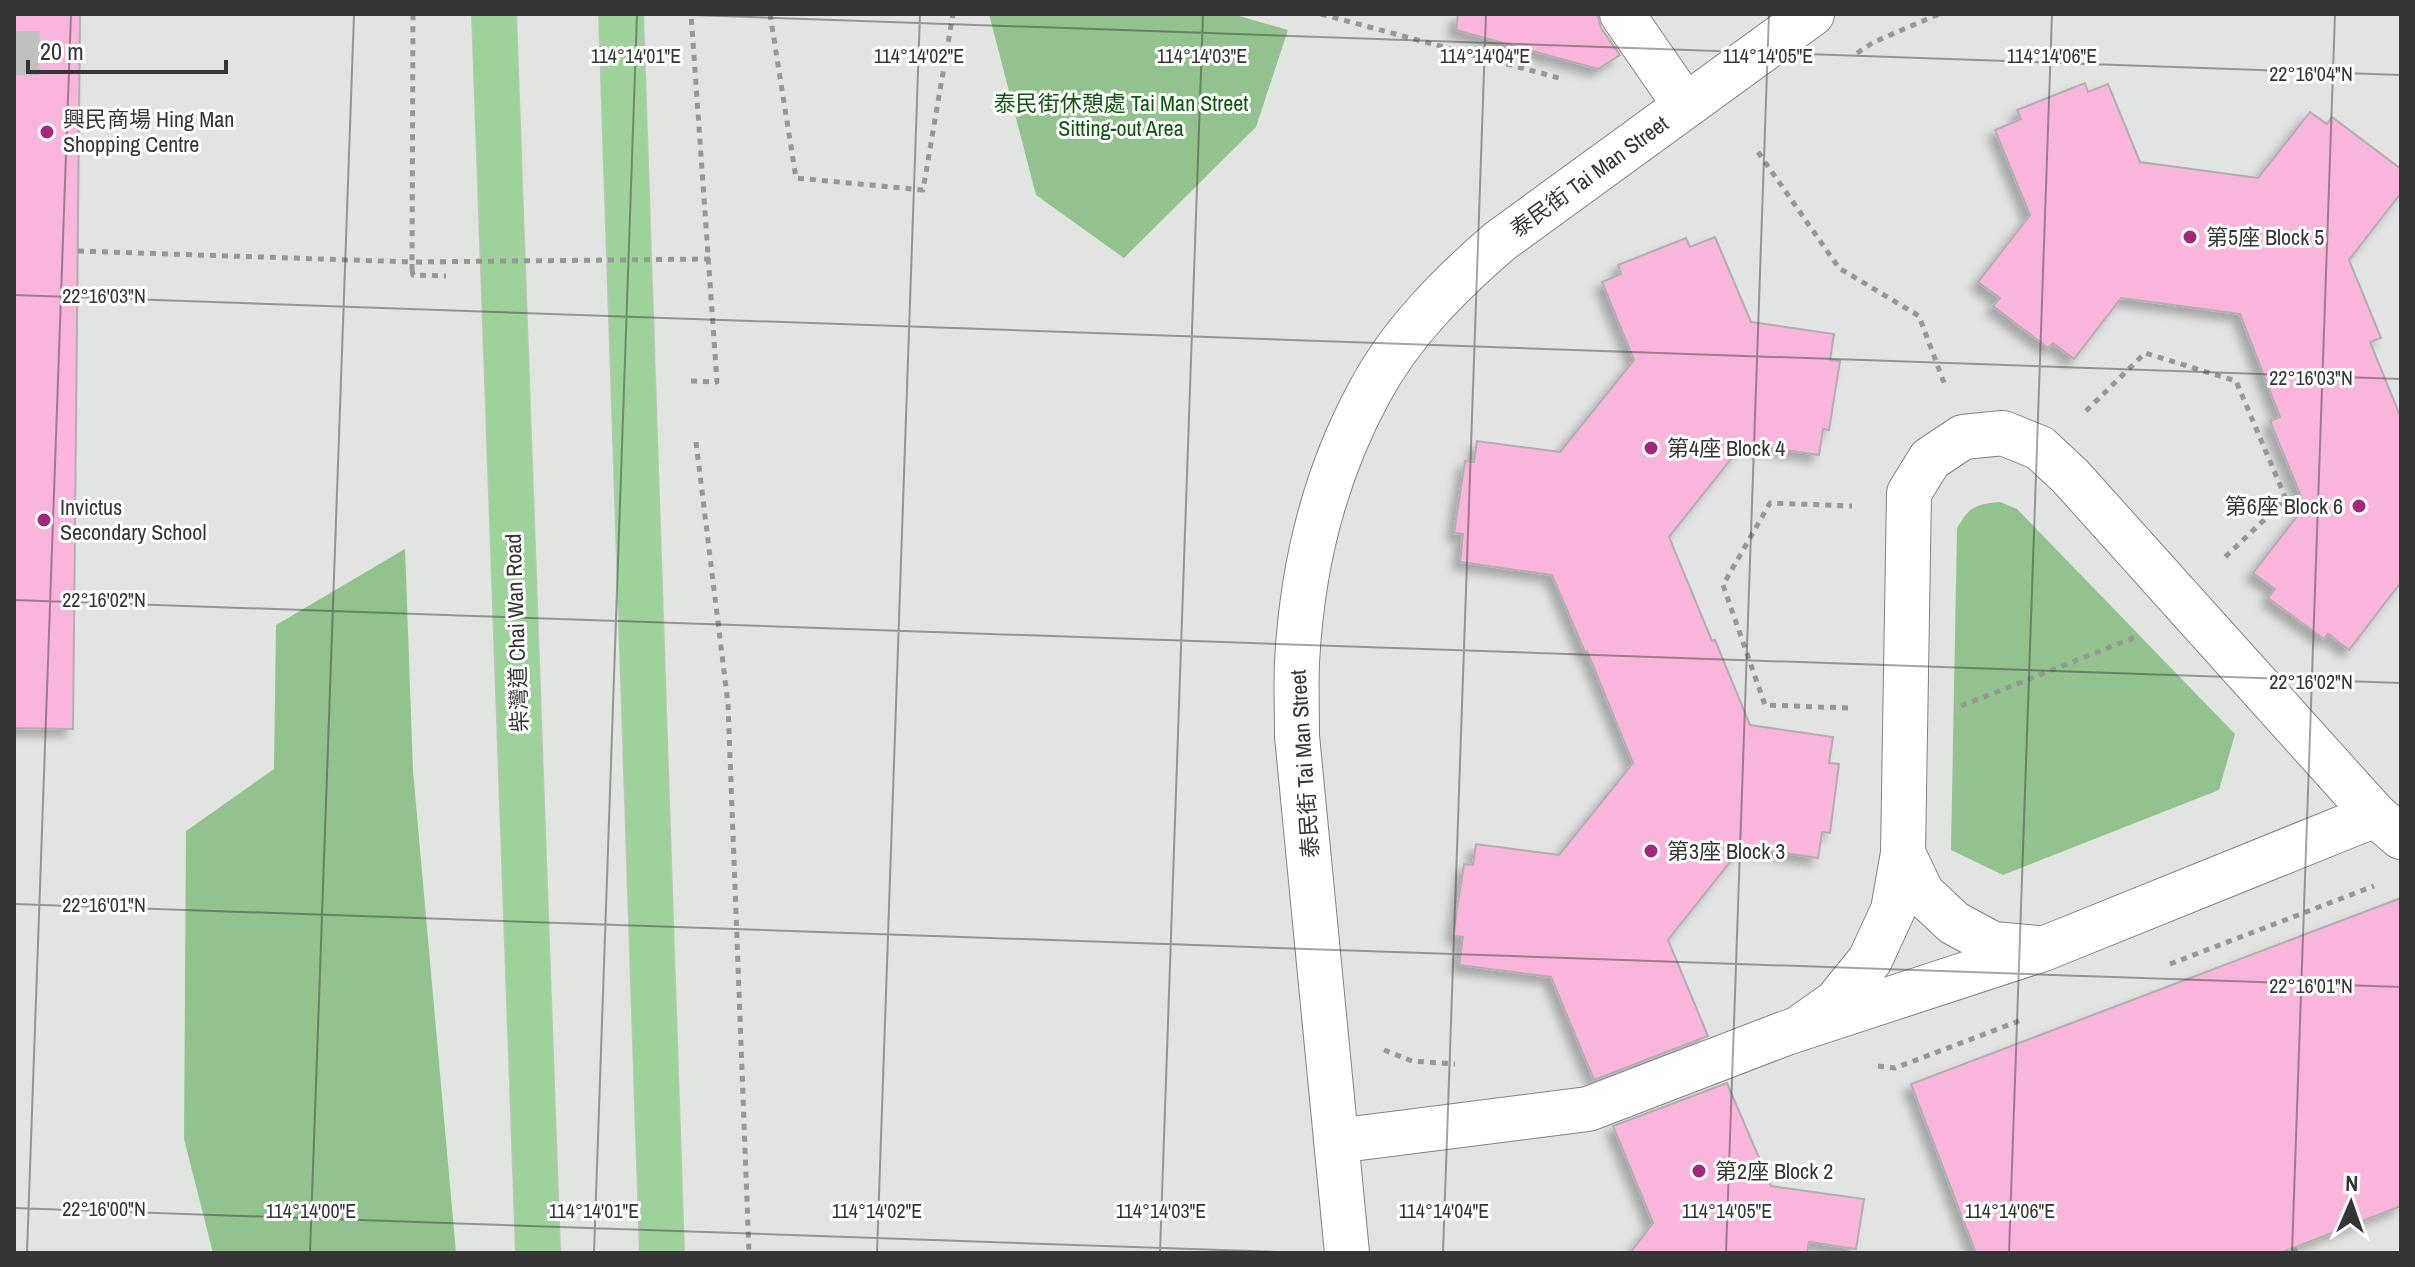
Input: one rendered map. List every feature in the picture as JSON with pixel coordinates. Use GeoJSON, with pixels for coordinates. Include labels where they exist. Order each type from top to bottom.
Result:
{"type":"FeatureCollection","features":[{"type":"Feature","properties":{"kind":"main road","name":"柴灣道 Chai Wan Road"},"geometry":{"type":"LineString","coordinates":[[494,14],[538,1253]]}},
{"type":"Feature","properties":{"kind":"main road"},"geometry":{"type":"LineString","coordinates":[[621,14],[662,1253]]}},
{"type":"Feature","properties":{"kind":"street"},"geometry":{"type":"LineString","coordinates":[[1622,14],[1685,105]]}},
{"type":"Feature","properties":{"kind":"street","name":"泰民街 Tai Man Street"},"geometry":{"type":"LineString","coordinates":[[1347,1253],[1297,736],[1297,663],[1303,597],[1315,533],[1340,455],[1370,391],[1403,342],[1468,270],[1500,241],[1812,14]]}},
{"type":"Feature","properties":{"kind":"street"},"geometry":{"type":"LineString","coordinates":[[1336,1141],[1588,1109],[1798,1029],[2043,949],[2388,826],[2070,476],[2040,448],[2003,433],[1963,437],[1930,459],[1909,493],[1903,853],[1893,910],[1870,960],[1836,1002],[1798,1029]]}},
{"type":"Feature","properties":{"kind":"street"},"geometry":{"type":"LineString","coordinates":[[1903,853],[1922,893],[1954,923],[1993,944],[2043,949]]}},
{"type":"Feature","properties":{"kind":"path"},"geometry":{"type":"LineString","coordinates":[[413,14],[412,270],[413,275],[454,276]]}},
{"type":"Feature","properties":{"kind":"path"},"geometry":{"type":"LineString","coordinates":[[689,381],[717,382],[691,14]]}},
{"type":"Feature","properties":{"kind":"path"},"geometry":{"type":"LineString","coordinates":[[770,14],[796,178],[923,190],[953,14]]}},
{"type":"Feature","properties":{"kind":"path"},"geometry":{"type":"LineString","coordinates":[[1321,14],[1559,78]]}},
{"type":"Feature","properties":{"kind":"path"},"geometry":{"type":"LineString","coordinates":[[1758,152],[1839,268],[1919,316],[1947,393]]}},
{"type":"Feature","properties":{"kind":"path"},"geometry":{"type":"LineString","coordinates":[[78,251],[412,262],[710,259]]}},
{"type":"Feature","properties":{"kind":"path"},"geometry":{"type":"LineString","coordinates":[[684,254],[685,270]]}},
{"type":"Feature","properties":{"kind":"path"},"geometry":{"type":"LineString","coordinates":[[1865,507],[1770,503],[1723,585],[1765,705],[1953,709],[2140,636],[2286,499],[2236,381],[2145,353],[2078,419]]}},
{"type":"Feature","properties":{"kind":"path"},"geometry":{"type":"LineString","coordinates":[[695,427],[728,704],[749,1253]]}},
{"type":"Feature","properties":{"kind":"green space","name":"泰民街休憩處 Tai Man Street Sitting-out Area"},"geometry":{"type":"Polygon","coordinates":[[[989,14],[1232,14],[1288,30],[1256,127],[1124,258],[1036,195],[989,14]]]}},
{"type":"Feature","properties":{"kind":"green space"},"geometry":{"type":"Polygon","coordinates":[[[2000,502],[2017,509],[2235,734],[2219,790],[2003,875],[1951,850],[1957,529],[1974,508],[2000,502]]]}},
{"type":"Feature","properties":{"kind":"green space"},"geometry":{"type":"Polygon","coordinates":[[[405,549],[413,771],[456,1253],[213,1253],[184,1139],[186,831],[274,769],[276,625],[405,549]]]}},
{"type":"Feature","properties":{"kind":"building","name":"Invictus Secondary School"},"geometry":{"type":"Polygon","coordinates":[[[14,14],[80,14],[73,729],[14,728],[14,14]]]}},
{"type":"Feature","properties":{"kind":"building"},"geometry":{"type":"Polygon","coordinates":[[[1458,14],[1597,14],[1601,28],[1620,55],[1598,69],[1456,30],[1458,14]]]}},
{"type":"Feature","properties":{"kind":"building","name":"第5座 Block 5"},"geometry":{"type":"Polygon","coordinates":[[[2085,83],[2088,92],[2108,84],[2140,162],[2258,178],[2310,112],[2327,124],[2332,117],[2401,169],[2401,193],[2349,260],[2381,338],[2370,342],[2401,418],[2401,582],[2349,650],[2328,634],[2324,639],[2268,598],[2275,589],[2253,573],[2305,506],[2270,421],[2280,417],[2240,314],[2121,298],[2074,359],[2053,343],[2048,348],[1993,306],[2000,298],[1978,282],[2030,215],[1995,130],[2021,119],[2017,110],[2085,83]]]}},
{"type":"Feature","properties":{"kind":"building"},"geometry":{"type":"Polygon","coordinates":[[[1715,237],[1751,322],[1834,334],[1830,360],[1840,361],[1829,430],[1823,429],[1819,455],[1743,444],[1669,537],[1750,725],[1833,737],[1829,763],[1839,764],[1830,833],[1822,832],[1818,858],[1742,847],[1668,940],[1708,1036],[1594,1080],[1551,977],[1459,965],[1463,937],[1453,936],[1464,864],[1473,865],[1476,844],[1559,855],[1633,763],[1552,575],[1460,562],[1463,534],[1454,533],[1465,461],[1474,462],[1477,441],[1560,452],[1634,360],[1602,282],[1621,274],[1618,265],[1686,238],[1690,247],[1715,237]]]}},
{"type":"Feature","properties":{"kind":"building"},"geometry":{"type":"Polygon","coordinates":[[[2401,898],[2401,1206],[2280,1253],[1976,1253],[1911,1084],[2401,898]]]}},
{"type":"Feature","properties":{"kind":"building","name":"第2座 Block 2"},"geometry":{"type":"Polygon","coordinates":[[[1727,1083],[1771,1186],[1864,1199],[1856,1249],[1809,1242],[1807,1253],[1630,1253],[1653,1223],[1613,1126],[1727,1083]]]}},
{"type":"Feature","properties":{"kind":"tunnel"},"geometry":{"type":"LineString","coordinates":[[17,75],[18,14]]}},
{"type":"Feature","properties":{"kind":"place","name":"興民商場 Hing Man Shopping Centre"},"geometry":{"type":"Point","coordinates":[47,132]}},
{"type":"Feature","properties":{"kind":"place","name":"第5座 Block 5"},"geometry":{"type":"Point","coordinates":[2190,237]}},
{"type":"Feature","properties":{"kind":"place","name":"第4座 Block 4"},"geometry":{"type":"Point","coordinates":[1651,448]}},
{"type":"Feature","properties":{"kind":"place","name":"第6座 Block 6"},"geometry":{"type":"Point","coordinates":[2359,506]}},
{"type":"Feature","properties":{"kind":"place","name":"Invictus Secondary School"},"geometry":{"type":"Point","coordinates":[44,520]}},
{"type":"Feature","properties":{"kind":"place","name":"第3座 Block 3"},"geometry":{"type":"Point","coordinates":[1651,851]}},
{"type":"Feature","properties":{"kind":"place","name":"第2座 Block 2"},"geometry":{"type":"Point","coordinates":[1699,1171]}}]}
